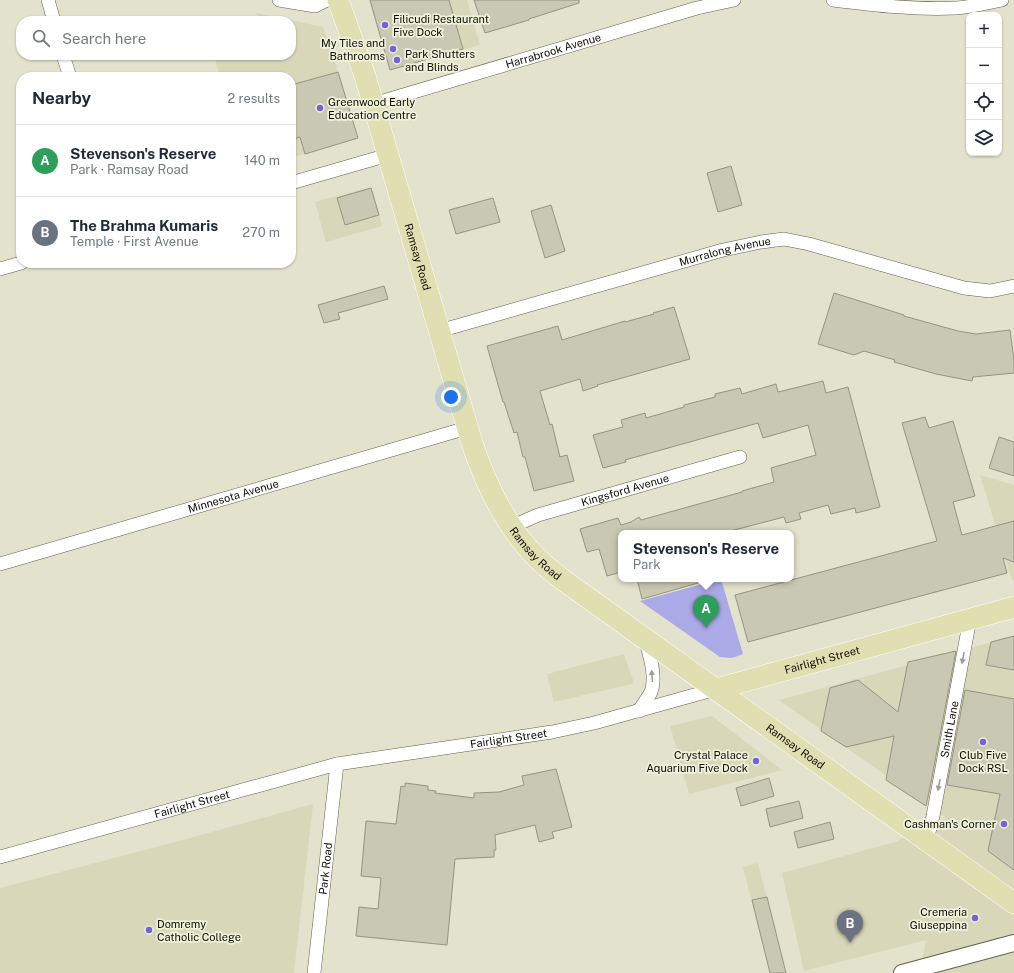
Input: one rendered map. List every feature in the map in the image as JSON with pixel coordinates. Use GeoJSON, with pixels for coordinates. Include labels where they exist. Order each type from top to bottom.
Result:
{"type":"FeatureCollection","features":[{"type":"Feature","properties":{"kind":"main road","name":"Ramsay Road"},"geometry":{"type":"LineString","coordinates":[[338,0],[358,54],[467,428],[493,497],[511,526],[537,558],[557,576],[1014,903]]}},
{"type":"Feature","properties":{"kind":"main road","name":"Fairlight Street"},"geometry":{"type":"LineString","coordinates":[[716,689],[1014,607]]}},
{"type":"Feature","properties":{"kind":"street"},"geometry":{"type":"LineString","coordinates":[[48,0],[53,16]]}},
{"type":"Feature","properties":{"kind":"street"},"geometry":{"type":"LineString","coordinates":[[279,0],[315,6],[327,0]]}},
{"type":"Feature","properties":{"kind":"street","name":"Harrabrook Avenue"},"geometry":{"type":"LineString","coordinates":[[373,104],[697,8],[734,0]]}},
{"type":"Feature","properties":{"kind":"street"},"geometry":{"type":"LineString","coordinates":[[833,0],[883,7],[912,8],[958,8],[1002,0]]}},
{"type":"Feature","properties":{"kind":"street"},"geometry":{"type":"LineString","coordinates":[[65,60],[69,72]]}},
{"type":"Feature","properties":{"kind":"street"},"geometry":{"type":"LineString","coordinates":[[296,182],[388,155]]}},
{"type":"Feature","properties":{"kind":"street","name":"Murralong Avenue"},"geometry":{"type":"LineString","coordinates":[[439,331],[723,250],[784,239],[809,244],[964,288],[990,292],[1014,286]]}},
{"type":"Feature","properties":{"kind":"street"},"geometry":{"type":"LineString","coordinates":[[0,269],[16,264]]}},
{"type":"Feature","properties":{"kind":"street","name":"Minnesota Avenue"},"geometry":{"type":"LineString","coordinates":[[0,564],[467,428]]}},
{"type":"Feature","properties":{"kind":"street","name":"Kingsford Avenue"},"geometry":{"type":"LineString","coordinates":[[511,526],[538,515],[740,457]]}},
{"type":"Feature","properties":{"kind":"street","name":"Smith Lane"},"geometry":{"type":"LineString","coordinates":[[927,840],[933,816],[970,619]]}},
{"type":"Feature","properties":{"kind":"street"},"geometry":{"type":"LineString","coordinates":[[639,711],[650,692],[652,684],[652,671],[645,638]]}},
{"type":"Feature","properties":{"kind":"street","name":"Fairlight Street"},"geometry":{"type":"LineString","coordinates":[[0,857],[337,764],[552,732],[594,723],[716,689]]}},
{"type":"Feature","properties":{"kind":"street","name":"Park Road"},"geometry":{"type":"LineString","coordinates":[[314,973],[337,764]]}},
{"type":"Feature","properties":{"kind":"street"},"geometry":{"type":"LineString","coordinates":[[902,973],[1014,943]]}},
{"type":"Feature","properties":{"kind":"shaded area"},"geometry":{"type":"Polygon","coordinates":[[[369,0],[467,0],[480,45],[390,70],[369,0]]]}},
{"type":"Feature","properties":{"kind":"shaded area","name":"Greenwood Early Education Centre"},"geometry":{"type":"Polygon","coordinates":[[[256,13],[270,16],[257,16],[256,13]]]}},
{"type":"Feature","properties":{"kind":"shaded area","name":"Greenwood Early Education Centre"},"geometry":{"type":"Polygon","coordinates":[[[296,21],[323,27],[330,45],[358,138],[296,157],[296,72],[219,72],[215,60],[296,60],[296,21]]]}},
{"type":"Feature","properties":{"kind":"shaded area"},"geometry":{"type":"Polygon","coordinates":[[[367,188],[373,191],[382,226],[326,242],[315,202],[367,188]]]}},
{"type":"Feature","properties":{"kind":"shaded area"},"geometry":{"type":"Polygon","coordinates":[[[980,475],[1014,485],[1014,580],[1012,580],[980,475]]]}},
{"type":"Feature","properties":{"kind":"shaded area"},"geometry":{"type":"Polygon","coordinates":[[[710,582],[722,582],[743,654],[732,658],[720,657],[640,601],[710,582]]]}},
{"type":"Feature","properties":{"kind":"shaded area"},"geometry":{"type":"Polygon","coordinates":[[[1014,636],[1014,973],[920,973],[926,940],[804,971],[782,873],[895,842],[946,818],[779,700],[1014,636]]]}},
{"type":"Feature","properties":{"kind":"shaded area"},"geometry":{"type":"Polygon","coordinates":[[[624,654],[633,680],[632,684],[554,702],[547,674],[624,654]]]}},
{"type":"Feature","properties":{"kind":"shaded area"},"geometry":{"type":"Polygon","coordinates":[[[712,716],[782,770],[689,794],[670,726],[712,716]]]}},
{"type":"Feature","properties":{"kind":"shaded area","name":"Domremy Catholic College"},"geometry":{"type":"Polygon","coordinates":[[[313,804],[294,973],[0,973],[0,888],[313,804]]]}},
{"type":"Feature","properties":{"kind":"shaded area"},"geometry":{"type":"Polygon","coordinates":[[[758,863],[786,973],[770,973],[743,867],[758,863]]]}},
{"type":"Feature","properties":{"kind":"building"},"geometry":{"type":"Polygon","coordinates":[[[370,0],[449,0],[463,49],[390,70],[370,0]]]}},
{"type":"Feature","properties":{"kind":"building"},"geometry":{"type":"Polygon","coordinates":[[[474,0],[579,0],[579,3],[485,33],[474,0]]]}},
{"type":"Feature","properties":{"kind":"building","name":"Greenwood Early Education Centre"},"geometry":{"type":"Polygon","coordinates":[[[338,72],[358,138],[305,154],[300,137],[296,138],[296,84],[338,72]]]}},
{"type":"Feature","properties":{"kind":"building"},"geometry":{"type":"Polygon","coordinates":[[[731,166],[742,205],[718,212],[707,173],[731,166]]]}},
{"type":"Feature","properties":{"kind":"building"},"geometry":{"type":"Polygon","coordinates":[[[371,188],[379,215],[345,225],[337,198],[371,188]]]}},
{"type":"Feature","properties":{"kind":"building"},"geometry":{"type":"Polygon","coordinates":[[[493,198],[500,222],[456,234],[449,210],[493,198]]]}},
{"type":"Feature","properties":{"kind":"building"},"geometry":{"type":"Polygon","coordinates":[[[551,205],[565,251],[545,258],[531,211],[551,205]]]}},
{"type":"Feature","properties":{"kind":"building"},"geometry":{"type":"Polygon","coordinates":[[[384,286],[388,299],[338,313],[340,319],[324,323],[318,305],[384,286]]]}},
{"type":"Feature","properties":{"kind":"building"},"geometry":{"type":"Polygon","coordinates":[[[834,293],[904,316],[958,331],[976,334],[1010,330],[1014,360],[1014,373],[973,377],[972,381],[936,374],[894,362],[895,360],[864,351],[854,355],[818,344],[834,293]]]}},
{"type":"Feature","properties":{"kind":"building"},"geometry":{"type":"Polygon","coordinates":[[[674,307],[690,359],[597,385],[598,386],[583,391],[580,379],[540,391],[550,425],[552,424],[560,457],[567,455],[574,481],[534,491],[517,432],[514,433],[503,402],[487,346],[558,326],[562,340],[674,307]]]}},
{"type":"Feature","properties":{"kind":"building"},"geometry":{"type":"Polygon","coordinates":[[[823,381],[826,393],[848,387],[880,507],[856,513],[855,508],[831,514],[828,505],[799,513],[801,519],[786,523],[784,517],[734,530],[618,530],[618,573],[607,576],[599,549],[587,552],[580,529],[618,518],[621,525],[631,522],[639,517],[641,520],[774,482],[771,468],[816,455],[808,425],[763,438],[758,423],[625,460],[626,462],[603,468],[593,435],[623,427],[621,420],[645,413],[646,418],[684,407],[684,405],[715,397],[715,394],[740,388],[742,394],[776,384],[778,392],[823,381]]]}},
{"type":"Feature","properties":{"kind":"building"},"geometry":{"type":"Polygon","coordinates":[[[925,417],[929,428],[953,421],[975,496],[953,502],[962,535],[1014,521],[1014,562],[1003,558],[1007,573],[748,642],[735,595],[784,582],[794,582],[794,579],[937,541],[902,423],[925,417]]]}},
{"type":"Feature","properties":{"kind":"building"},"geometry":{"type":"Polygon","coordinates":[[[999,437],[1014,442],[1014,476],[989,468],[999,437]]]}},
{"type":"Feature","properties":{"kind":"building"},"geometry":{"type":"Polygon","coordinates":[[[638,582],[698,582],[698,583],[642,599],[638,582]]]}},
{"type":"Feature","properties":{"kind":"building"},"geometry":{"type":"Polygon","coordinates":[[[1014,636],[1014,670],[986,665],[991,642],[1014,636]]]}},
{"type":"Feature","properties":{"kind":"building"},"geometry":{"type":"Polygon","coordinates":[[[956,651],[926,806],[886,780],[894,736],[846,747],[821,731],[830,688],[858,680],[898,712],[908,662],[956,651]]]}},
{"type":"Feature","properties":{"kind":"building","name":"Club Five Dock RSL"},"geometry":{"type":"Polygon","coordinates":[[[965,690],[1014,699],[1014,870],[988,851],[1000,794],[947,785],[965,690]]]}},
{"type":"Feature","properties":{"kind":"building"},"geometry":{"type":"Polygon","coordinates":[[[556,769],[572,827],[552,832],[554,838],[539,842],[535,825],[495,835],[496,850],[494,850],[494,857],[455,859],[447,945],[356,936],[359,907],[378,909],[381,878],[361,876],[366,821],[396,824],[401,786],[405,787],[405,783],[428,786],[428,790],[436,791],[435,793],[474,798],[474,793],[499,792],[524,785],[522,776],[556,769]]]}},
{"type":"Feature","properties":{"kind":"building"},"geometry":{"type":"Polygon","coordinates":[[[769,778],[774,796],[741,806],[736,788],[769,778]]]}},
{"type":"Feature","properties":{"kind":"building"},"geometry":{"type":"Polygon","coordinates":[[[799,801],[803,818],[770,827],[766,809],[799,801]]]}},
{"type":"Feature","properties":{"kind":"building"},"geometry":{"type":"Polygon","coordinates":[[[830,822],[834,839],[798,848],[794,832],[830,822]]]}},
{"type":"Feature","properties":{"kind":"building"},"geometry":{"type":"Polygon","coordinates":[[[767,897],[786,973],[770,973],[752,900],[767,897]]]}},
{"type":"Feature","properties":{"kind":"place","name":"Filicudi Restaurant Five Dock"},"geometry":{"type":"Point","coordinates":[385,25]}},
{"type":"Feature","properties":{"kind":"place","name":"My Tiles and Bathrooms"},"geometry":{"type":"Point","coordinates":[393,49]}},
{"type":"Feature","properties":{"kind":"place","name":"Park Shutters and Blinds"},"geometry":{"type":"Point","coordinates":[397,60]}},
{"type":"Feature","properties":{"kind":"place","name":"Greenwood Early Education Centre"},"geometry":{"type":"Point","coordinates":[320,108]}},
{"type":"Feature","properties":{"kind":"place","name":"Stevenson's Reserve"},"geometry":{"type":"Point","coordinates":[706,628]}},
{"type":"Feature","properties":{"kind":"place","name":"Club Five Dock RSL"},"geometry":{"type":"Point","coordinates":[983,742]}},
{"type":"Feature","properties":{"kind":"place","name":"Crystal Palace Aquarium Five Dock"},"geometry":{"type":"Point","coordinates":[756,761]}},
{"type":"Feature","properties":{"kind":"place","name":"Cashman's Corner"},"geometry":{"type":"Point","coordinates":[1004,824]}},
{"type":"Feature","properties":{"kind":"place","name":"Cremeria Giuseppina"},"geometry":{"type":"Point","coordinates":[975,918]}},
{"type":"Feature","properties":{"kind":"place","name":"Domremy Catholic College"},"geometry":{"type":"Point","coordinates":[149,930]}},
{"type":"Feature","properties":{"kind":"place","name":"The Brahma Kumaris"},"geometry":{"type":"Point","coordinates":[850,943]}}]}
